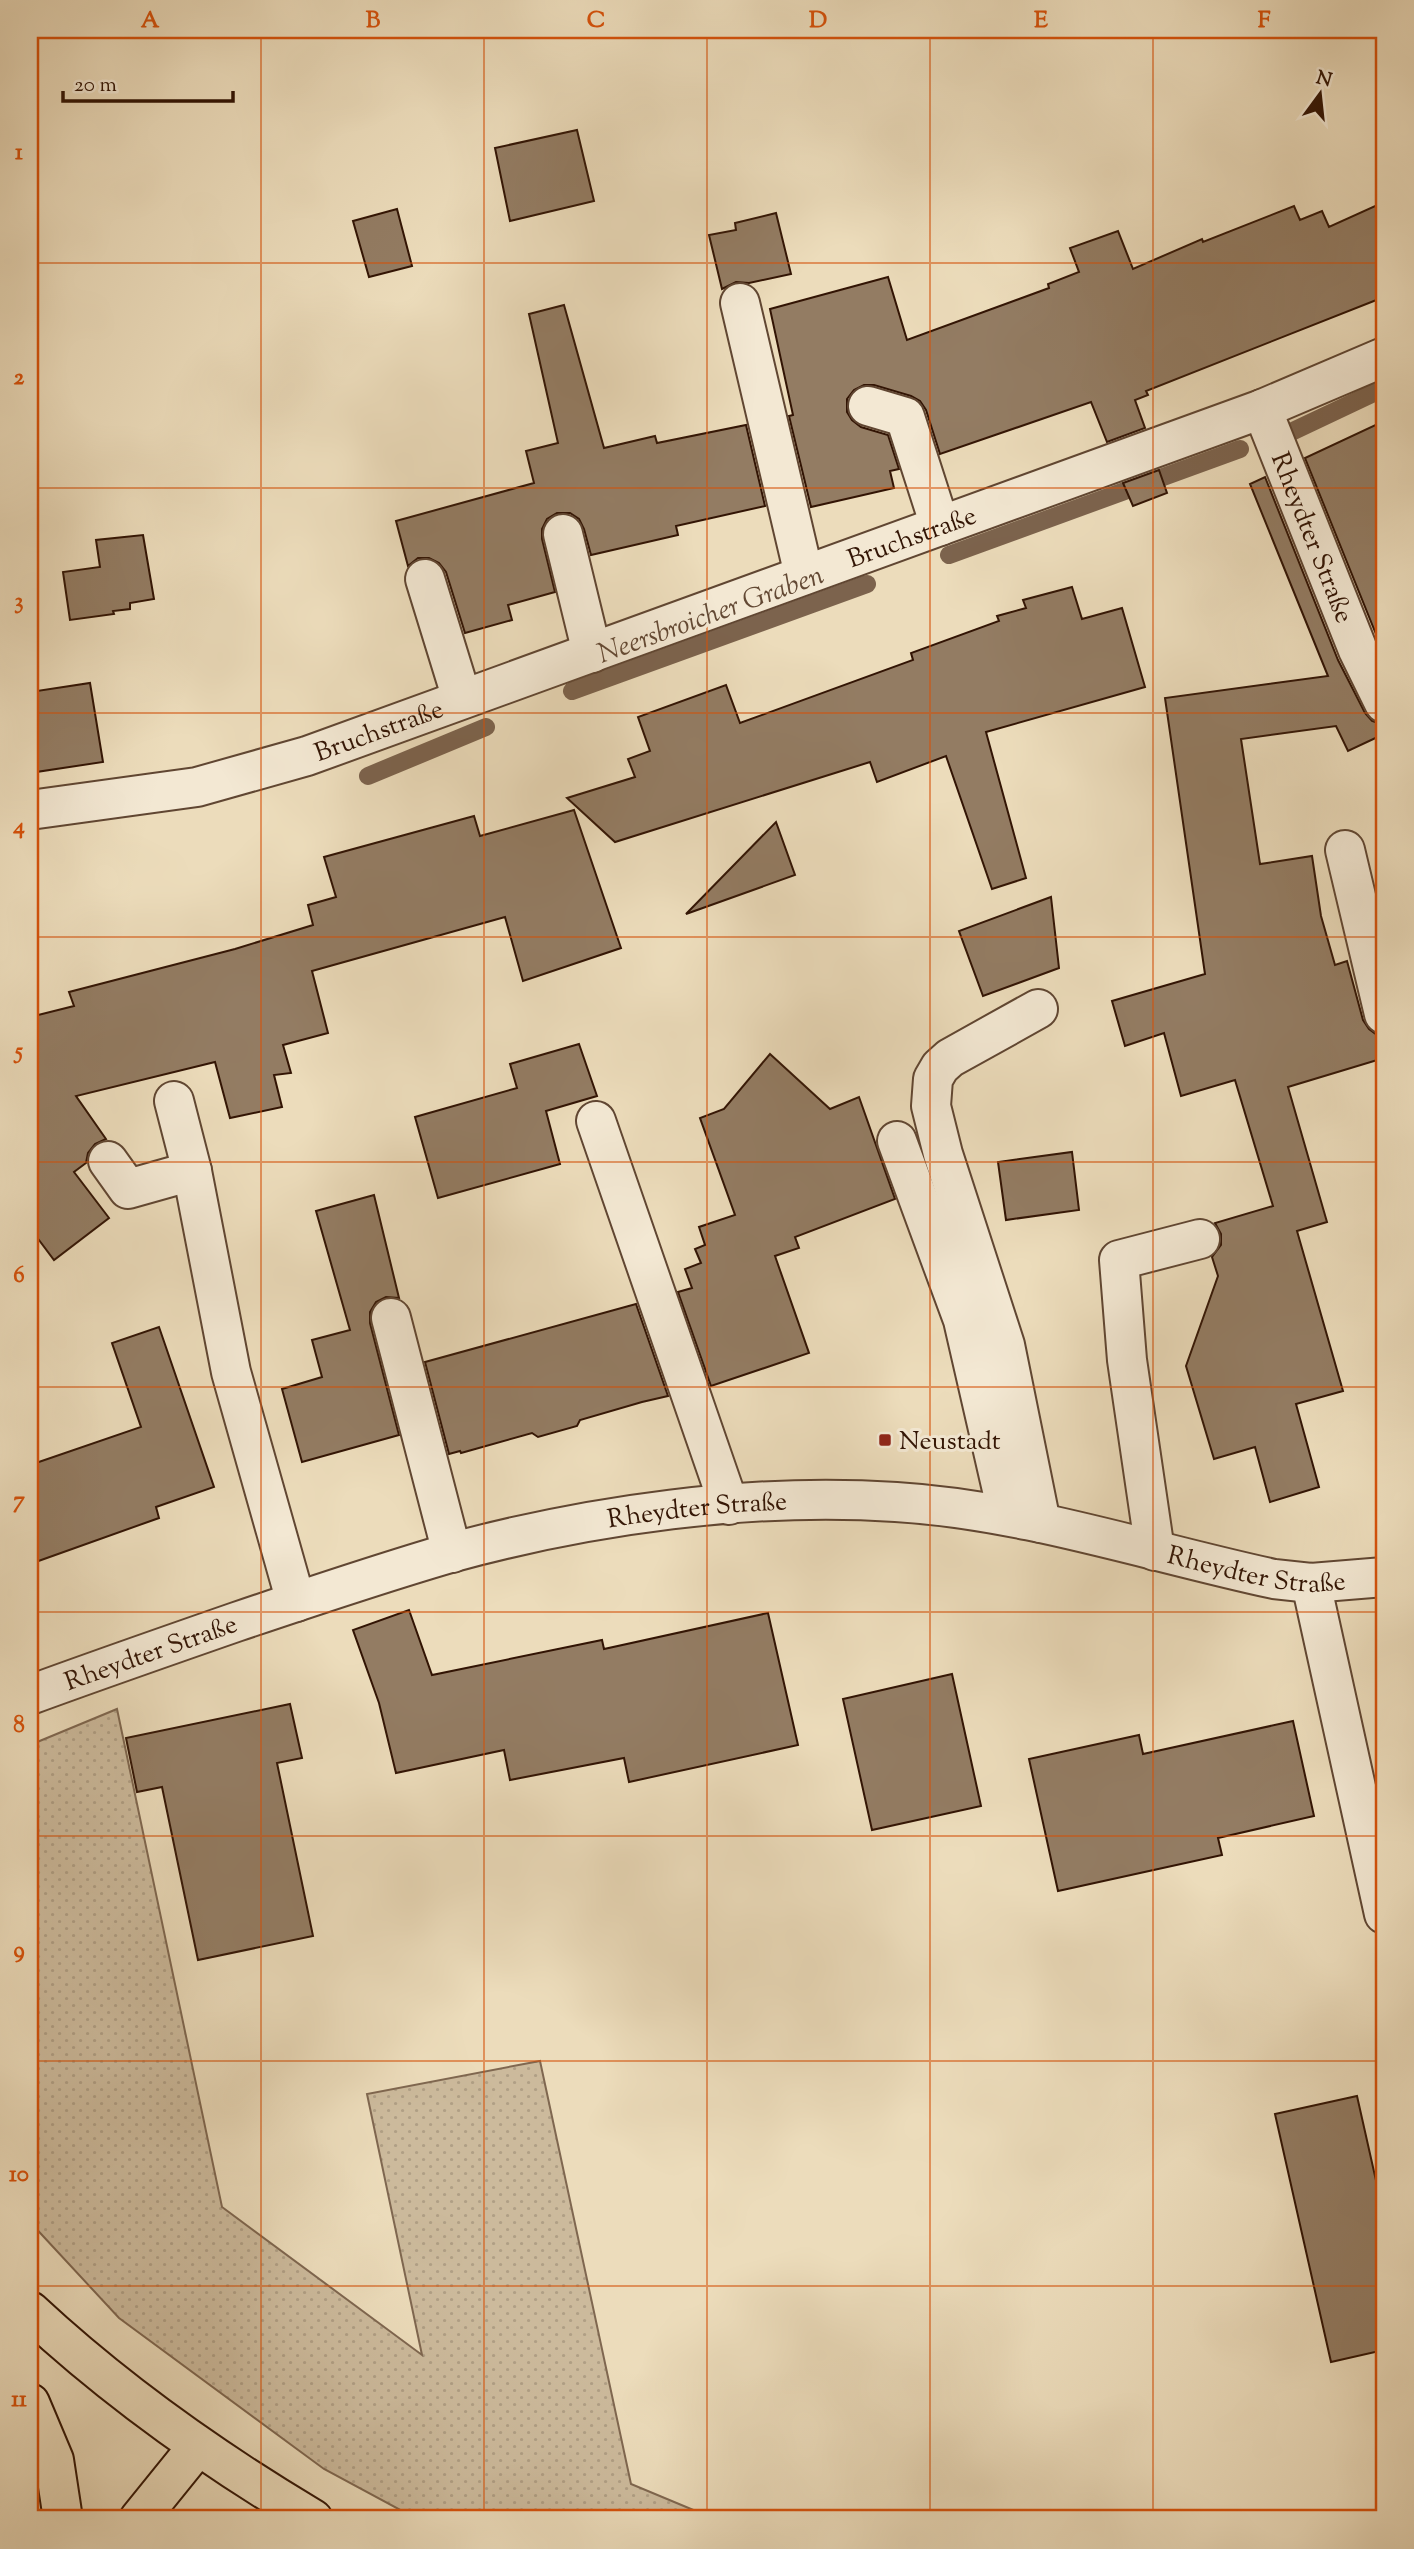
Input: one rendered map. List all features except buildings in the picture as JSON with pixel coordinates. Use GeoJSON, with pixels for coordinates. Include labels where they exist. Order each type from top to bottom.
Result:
{"type":"FeatureCollection","features":[{"type":"Feature","properties":{"kind":"main road"},"geometry":{"type":"LineString","coordinates":[[30,2311],[90,2365],[198,2446],[313,2519]]}},
{"type":"Feature","properties":{"kind":"main road"},"geometry":{"type":"LineString","coordinates":[[30,2403],[54,2460],[63,2519]]}},
{"type":"Feature","properties":{"kind":"main road"},"geometry":{"type":"LineString","coordinates":[[139,2519],[198,2446]]}},
{"type":"Feature","properties":{"kind":"street"},"geometry":{"type":"LineString","coordinates":[[740,303],[804,575]]}},
{"type":"Feature","properties":{"kind":"street","name":"Bruchstraße"},"geometry":{"type":"LineString","coordinates":[[30,810],[197,787],[307,756],[1262,409],[1384,357]]}},
{"type":"Feature","properties":{"kind":"street"},"geometry":{"type":"LineString","coordinates":[[869,405],[905,417],[940,526]]}},
{"type":"Feature","properties":{"kind":"street","name":"Rheydter Straße"},"geometry":{"type":"LineString","coordinates":[[1262,409],[1358,650],[1384,703]]}},
{"type":"Feature","properties":{"kind":"street"},"geometry":{"type":"LineString","coordinates":[[563,534],[592,653]]}},
{"type":"Feature","properties":{"kind":"street"},"geometry":{"type":"LineString","coordinates":[[425,579],[462,699]]}},
{"type":"Feature","properties":{"kind":"street"},"geometry":{"type":"LineString","coordinates":[[1345,849],[1384,1014]]}},
{"type":"Feature","properties":{"kind":"street"},"geometry":{"type":"LineString","coordinates":[[1024,1520],[1004,1345],[943,1154],[930,1092],[940,1067],[950,1058],[1038,1009]]}},
{"type":"Feature","properties":{"kind":"street"},"geometry":{"type":"LineString","coordinates":[[174,1101],[192,1171],[231,1372],[296,1602]]}},
{"type":"Feature","properties":{"kind":"street"},"geometry":{"type":"LineString","coordinates":[[596,1121],[729,1505]]}},
{"type":"Feature","properties":{"kind":"street"},"geometry":{"type":"LineString","coordinates":[[897,1141],[963,1320],[1024,1520]]}},
{"type":"Feature","properties":{"kind":"street"},"geometry":{"type":"LineString","coordinates":[[108,1161],[128,1189],[192,1171]]}},
{"type":"Feature","properties":{"kind":"street"},"geometry":{"type":"LineString","coordinates":[[1155,1551],[1127,1360],[1119,1260],[1200,1239]]}},
{"type":"Feature","properties":{"kind":"street"},"geometry":{"type":"LineString","coordinates":[[391,1318],[452,1553]]}},
{"type":"Feature","properties":{"kind":"street","name":"Rheydter Straße"},"geometry":{"type":"LineString","coordinates":[[30,1695],[296,1602],[452,1553],[553,1529],[668,1511],[729,1505],[813,1500],[895,1502],[1024,1520],[1262,1576],[1311,1583],[1384,1577]]}},
{"type":"Feature","properties":{"kind":"street"},"geometry":{"type":"LineString","coordinates":[[1311,1583],[1384,1914]]}},
{"type":"Feature","properties":{"kind":"shaded area"},"geometry":{"type":"Polygon","coordinates":[[[117,1709],[222,2207],[422,2355],[367,2094],[540,2061],[631,2484],[715,2519],[417,2519],[324,2469],[119,2318],[30,2222],[30,1745],[117,1709]]]}},
{"type":"Feature","properties":{"kind":"waterway","name":"Neersbroicher Graben"},"geometry":{"type":"LineString","coordinates":[[1289,433],[1384,388]]}},
{"type":"Feature","properties":{"kind":"waterway","name":"Neersbroicher Graben"},"geometry":{"type":"LineString","coordinates":[[949,555],[1240,449]]}},
{"type":"Feature","properties":{"kind":"waterway","name":"Neersbroicher Graben"},"geometry":{"type":"LineString","coordinates":[[572,691],[867,584]]}},
{"type":"Feature","properties":{"kind":"waterway"},"geometry":{"type":"LineString","coordinates":[[368,776],[486,727]]}},
{"type":"Feature","properties":{"kind":"place","name":"Neustadt"},"geometry":{"type":"Point","coordinates":[885,1440]}}]}
